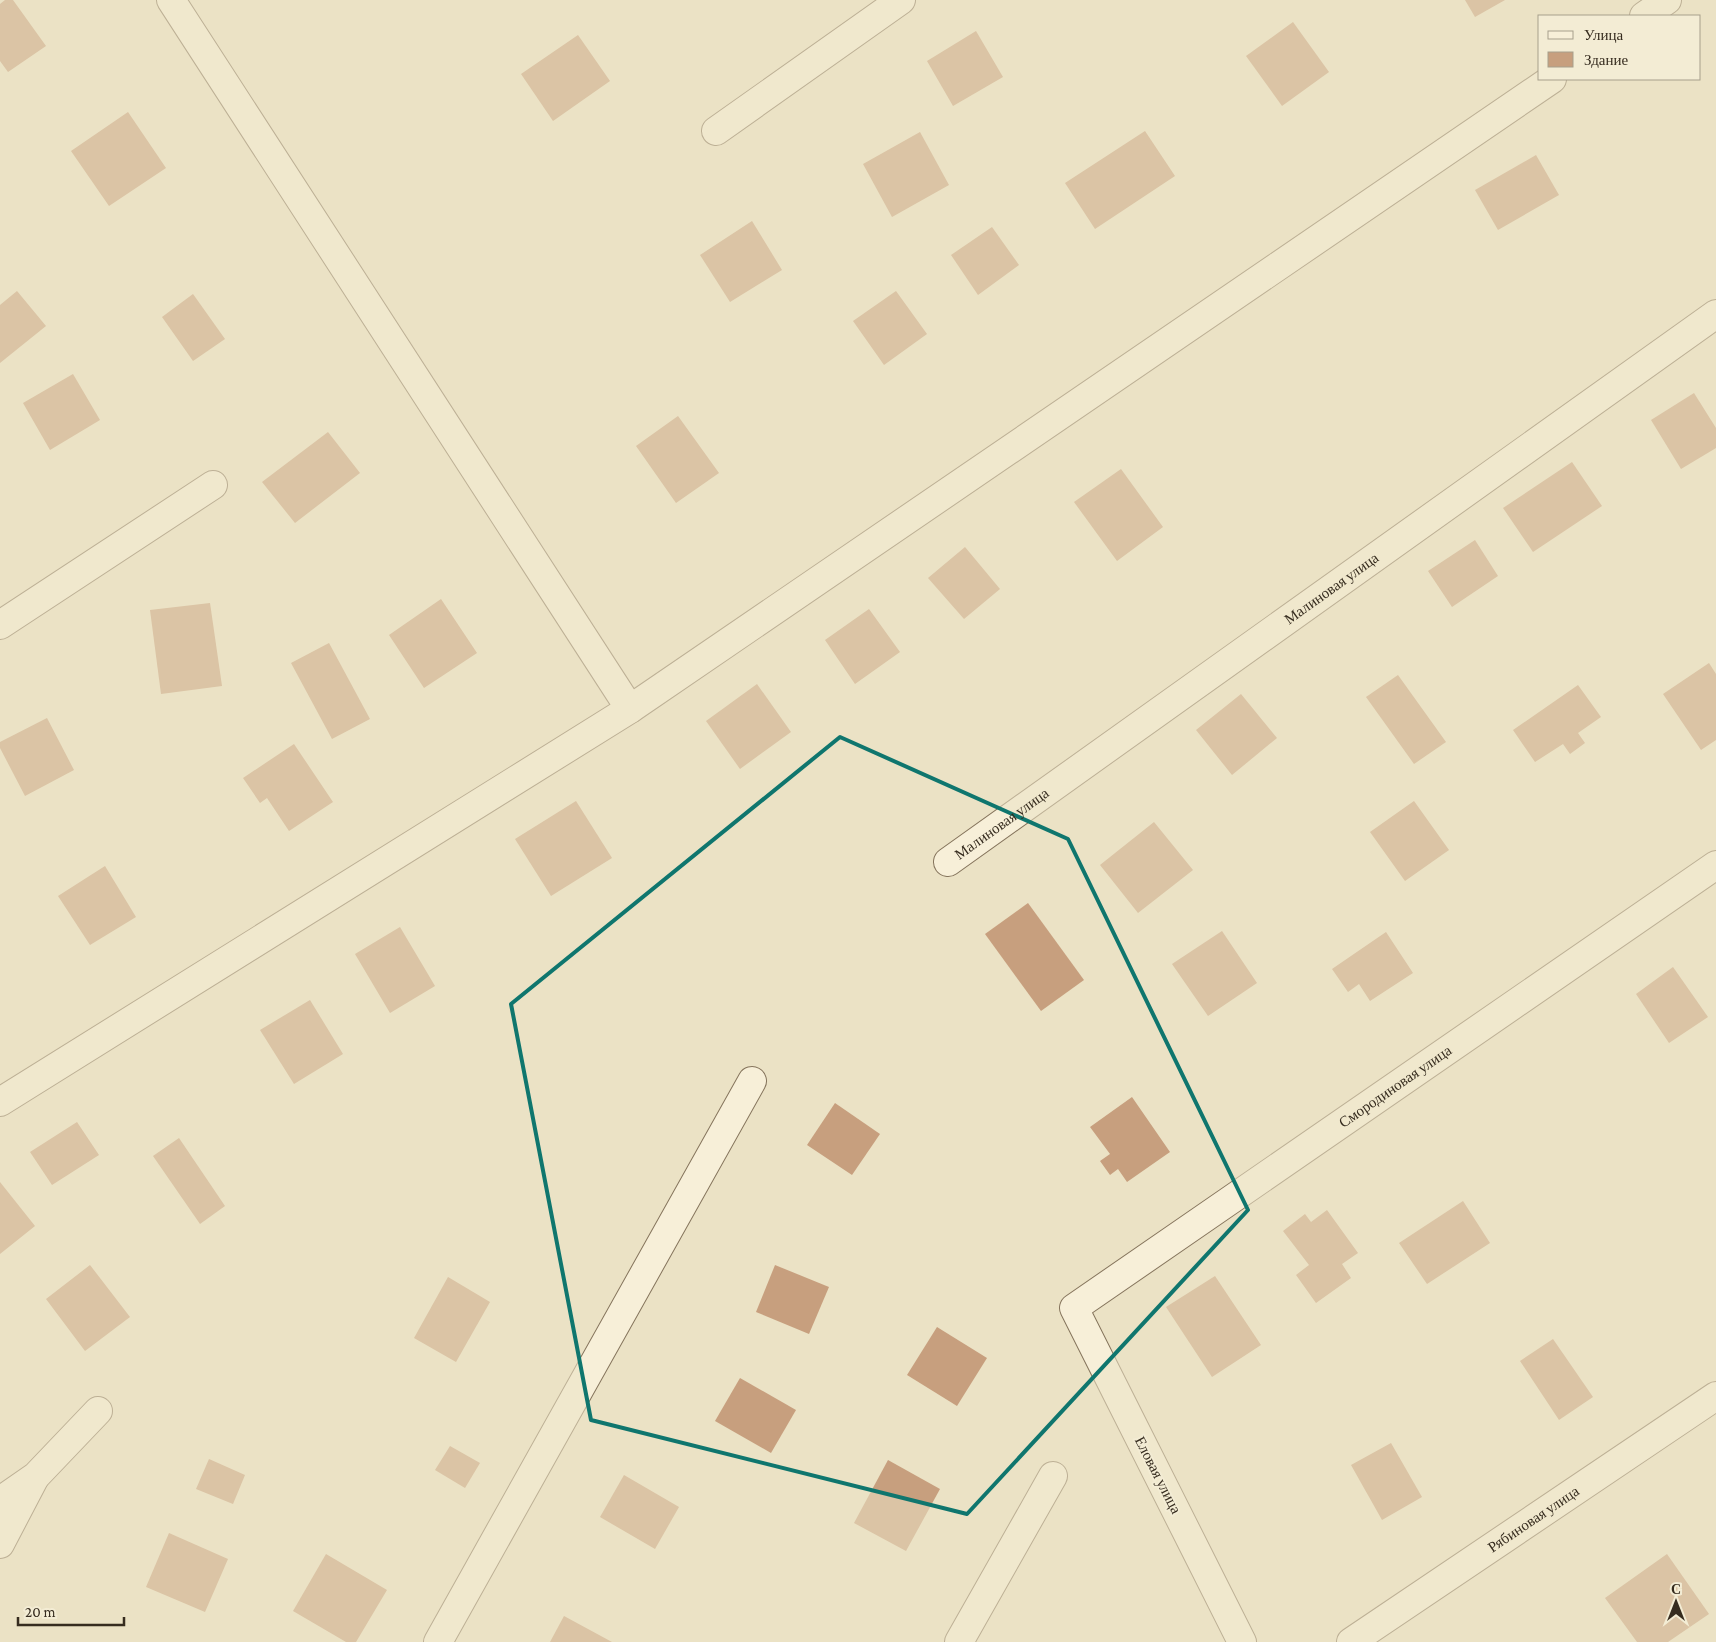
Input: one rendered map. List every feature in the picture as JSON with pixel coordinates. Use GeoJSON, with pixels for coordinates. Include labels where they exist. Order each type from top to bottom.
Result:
{"type":"FeatureCollection","features":[{"type":"Feature","properties":{"kind":"street"},"geometry":{"type":"LineString","coordinates":[[171,0],[630,709]]}},
{"type":"Feature","properties":{"kind":"street"},"geometry":{"type":"LineString","coordinates":[[716,131],[901,0]]}},
{"type":"Feature","properties":{"kind":"street"},"geometry":{"type":"LineString","coordinates":[[1645,15],[1667,0]]}},
{"type":"Feature","properties":{"kind":"street"},"geometry":{"type":"LineString","coordinates":[[0,1102],[630,709],[1551,80]]}},
{"type":"Feature","properties":{"kind":"street","name":"Малиновая улица"},"geometry":{"type":"LineString","coordinates":[[948,862],[1716,314]]}},
{"type":"Feature","properties":{"kind":"street"},"geometry":{"type":"LineString","coordinates":[[0,625],[213,485]]}},
{"type":"Feature","properties":{"kind":"street","name":"Смородиновая улица"},"geometry":{"type":"LineString","coordinates":[[1074,1308],[1716,865]]}},
{"type":"Feature","properties":{"kind":"street"},"geometry":{"type":"LineString","coordinates":[[438,1642],[752,1082]]}},
{"type":"Feature","properties":{"kind":"street","name":"Еловая улица"},"geometry":{"type":"LineString","coordinates":[[1074,1308],[1242,1642]]}},
{"type":"Feature","properties":{"kind":"street","name":"Рябиновая улица"},"geometry":{"type":"LineString","coordinates":[[1352,1642],[1716,1396]]}},
{"type":"Feature","properties":{"kind":"street"},"geometry":{"type":"LineString","coordinates":[[0,1501],[36,1476],[98,1411]]}},
{"type":"Feature","properties":{"kind":"street"},"geometry":{"type":"LineString","coordinates":[[0,1544],[36,1476]]}},
{"type":"Feature","properties":{"kind":"street"},"geometry":{"type":"LineString","coordinates":[[959,1642],[1053,1476]]}},
{"type":"Feature","properties":{"kind":"highlighted area"},"geometry":{"type":"Polygon","coordinates":[[[840,737],[1068,839],[1248,1210],[967,1514],[591,1420],[511,1004],[840,737]]]}},
{"type":"Feature","properties":{"kind":"building"},"geometry":{"type":"Polygon","coordinates":[[[5,0],[13,0],[46,46],[8,72],[0,61],[0,4],[5,0]]]}},
{"type":"Feature","properties":{"kind":"building"},"geometry":{"type":"Polygon","coordinates":[[[1465,0],[1505,0],[1475,17],[1465,0]]]}},
{"type":"Feature","properties":{"kind":"building"},"geometry":{"type":"Polygon","coordinates":[[[1293,22],[1329,72],[1282,106],[1246,56],[1293,22]]]}},
{"type":"Feature","properties":{"kind":"building"},"geometry":{"type":"Polygon","coordinates":[[[976,31],[1003,77],[953,106],[927,61],[976,31]]]}},
{"type":"Feature","properties":{"kind":"building"},"geometry":{"type":"Polygon","coordinates":[[[578,35],[610,81],[553,121],[521,74],[578,35]]]}},
{"type":"Feature","properties":{"kind":"building"},"geometry":{"type":"Polygon","coordinates":[[[128,112],[166,168],[109,206],[71,151],[128,112]]]}},
{"type":"Feature","properties":{"kind":"building"},"geometry":{"type":"Polygon","coordinates":[[[1145,131],[1175,176],[1095,229],[1065,183],[1145,131]]]}},
{"type":"Feature","properties":{"kind":"building"},"geometry":{"type":"Polygon","coordinates":[[[920,132],[949,185],[892,217],[863,164],[920,132]]]}},
{"type":"Feature","properties":{"kind":"building"},"geometry":{"type":"Polygon","coordinates":[[[1536,155],[1559,195],[1498,230],[1475,190],[1536,155]]]}},
{"type":"Feature","properties":{"kind":"building"},"geometry":{"type":"Polygon","coordinates":[[[752,221],[782,270],[730,302],[700,255],[752,221]]]}},
{"type":"Feature","properties":{"kind":"building"},"geometry":{"type":"Polygon","coordinates":[[[992,227],[1019,265],[978,295],[951,255],[992,227]]]}},
{"type":"Feature","properties":{"kind":"building"},"geometry":{"type":"Polygon","coordinates":[[[17,291],[46,326],[0,363],[0,305],[17,291]]]}},
{"type":"Feature","properties":{"kind":"building"},"geometry":{"type":"Polygon","coordinates":[[[896,291],[927,334],[884,365],[853,321],[896,291]]]}},
{"type":"Feature","properties":{"kind":"building"},"geometry":{"type":"Polygon","coordinates":[[[193,294],[225,339],[193,361],[162,317],[193,294]]]}},
{"type":"Feature","properties":{"kind":"building"},"geometry":{"type":"Polygon","coordinates":[[[73,374],[100,420],[50,450],[23,403],[73,374]]]}},
{"type":"Feature","properties":{"kind":"building"},"geometry":{"type":"Polygon","coordinates":[[[1694,393],[1716,428],[1716,448],[1681,469],[1651,420],[1694,393]]]}},
{"type":"Feature","properties":{"kind":"building"},"geometry":{"type":"Polygon","coordinates":[[[678,416],[719,473],[676,503],[636,446],[678,416]]]}},
{"type":"Feature","properties":{"kind":"building"},"geometry":{"type":"Polygon","coordinates":[[[328,432],[360,473],[295,523],[262,482],[328,432]]]}},
{"type":"Feature","properties":{"kind":"building"},"geometry":{"type":"Polygon","coordinates":[[[1572,462],[1602,506],[1533,552],[1503,508],[1572,462]]]}},
{"type":"Feature","properties":{"kind":"building"},"geometry":{"type":"Polygon","coordinates":[[[1121,469],[1163,527],[1117,561],[1074,502],[1121,469]]]}},
{"type":"Feature","properties":{"kind":"building"},"geometry":{"type":"Polygon","coordinates":[[[1475,540],[1498,576],[1452,607],[1428,571],[1475,540]]]}},
{"type":"Feature","properties":{"kind":"building"},"geometry":{"type":"Polygon","coordinates":[[[965,547],[1000,589],[964,619],[928,578],[965,547]]]}},
{"type":"Feature","properties":{"kind":"building"},"geometry":{"type":"Polygon","coordinates":[[[441,599],[477,653],[424,688],[389,635],[441,599]]]}},
{"type":"Feature","properties":{"kind":"building"},"geometry":{"type":"Polygon","coordinates":[[[210,603],[222,686],[161,694],[150,610],[210,603]]]}},
{"type":"Feature","properties":{"kind":"building"},"geometry":{"type":"Polygon","coordinates":[[[869,609],[900,652],[855,684],[825,640],[869,609]]]}},
{"type":"Feature","properties":{"kind":"building"},"geometry":{"type":"Polygon","coordinates":[[[329,643],[370,719],[332,739],[291,663],[329,643]]]}},
{"type":"Feature","properties":{"kind":"building"},"geometry":{"type":"Polygon","coordinates":[[[1709,663],[1716,674],[1716,740],[1701,750],[1663,694],[1709,663]]]}},
{"type":"Feature","properties":{"kind":"building"},"geometry":{"type":"Polygon","coordinates":[[[1398,675],[1446,742],[1414,764],[1366,697],[1398,675]]]}},
{"type":"Feature","properties":{"kind":"building"},"geometry":{"type":"Polygon","coordinates":[[[757,684],[791,732],[740,769],[706,721],[757,684]]]}},
{"type":"Feature","properties":{"kind":"building"},"geometry":{"type":"Polygon","coordinates":[[[1578,685],[1601,717],[1578,733],[1585,743],[1570,754],[1563,744],[1535,762],[1513,730],[1578,685]]]}},
{"type":"Feature","properties":{"kind":"building"},"geometry":{"type":"Polygon","coordinates":[[[1241,694],[1277,738],[1232,775],[1196,730],[1241,694]]]}},
{"type":"Feature","properties":{"kind":"building"},"geometry":{"type":"Polygon","coordinates":[[[47,718],[74,770],[25,796],[0,748],[0,742],[47,718]]]}},
{"type":"Feature","properties":{"kind":"building"},"geometry":{"type":"Polygon","coordinates":[[[294,744],[333,802],[289,831],[267,798],[260,803],[243,778],[294,744]]]}},
{"type":"Feature","properties":{"kind":"building"},"geometry":{"type":"Polygon","coordinates":[[[576,801],[612,858],[551,896],[515,839],[576,801]]]}},
{"type":"Feature","properties":{"kind":"building"},"geometry":{"type":"Polygon","coordinates":[[[1414,801],[1449,850],[1405,881],[1370,832],[1414,801]]]}},
{"type":"Feature","properties":{"kind":"building"},"geometry":{"type":"Polygon","coordinates":[[[1154,822],[1193,870],[1138,913],[1100,865],[1154,822]]]}},
{"type":"Feature","properties":{"kind":"building"},"geometry":{"type":"Polygon","coordinates":[[[105,866],[136,917],[90,945],[58,896],[105,866]]]}},
{"type":"Feature","properties":{"kind":"building"},"geometry":{"type":"Polygon","coordinates":[[[1028,903],[1084,980],[1041,1011],[985,934],[1028,903]]]}},
{"type":"Feature","properties":{"kind":"building"},"geometry":{"type":"Polygon","coordinates":[[[400,927],[435,986],[390,1013],[355,954],[400,927]]]}},
{"type":"Feature","properties":{"kind":"building"},"geometry":{"type":"Polygon","coordinates":[[[1222,931],[1257,983],[1208,1016],[1172,964],[1222,931]]]}},
{"type":"Feature","properties":{"kind":"building"},"geometry":{"type":"Polygon","coordinates":[[[1386,932],[1413,973],[1370,1001],[1359,984],[1348,992],[1332,969],[1386,932]]]}},
{"type":"Feature","properties":{"kind":"building"},"geometry":{"type":"Polygon","coordinates":[[[1673,967],[1708,1017],[1669,1043],[1636,994],[1673,967]]]}},
{"type":"Feature","properties":{"kind":"building"},"geometry":{"type":"Polygon","coordinates":[[[310,1000],[343,1054],[294,1084],[260,1030],[310,1000]]]}},
{"type":"Feature","properties":{"kind":"building"},"geometry":{"type":"Polygon","coordinates":[[[1132,1097],[1170,1152],[1127,1182],[1118,1169],[1110,1175],[1100,1161],[1110,1154],[1090,1127],[1132,1097]]]}},
{"type":"Feature","properties":{"kind":"building"},"geometry":{"type":"Polygon","coordinates":[[[835,1103],[880,1134],[852,1175],[807,1145],[835,1103]]]}},
{"type":"Feature","properties":{"kind":"building"},"geometry":{"type":"Polygon","coordinates":[[[77,1122],[99,1155],[52,1185],[30,1152],[77,1122]]]}},
{"type":"Feature","properties":{"kind":"building"},"geometry":{"type":"Polygon","coordinates":[[[179,1138],[225,1206],[200,1224],[153,1156],[179,1138]]]}},
{"type":"Feature","properties":{"kind":"building"},"geometry":{"type":"Polygon","coordinates":[[[0,1182],[35,1226],[0,1254],[0,1182]]]}},
{"type":"Feature","properties":{"kind":"building"},"geometry":{"type":"Polygon","coordinates":[[[1463,1201],[1490,1243],[1427,1284],[1399,1243],[1463,1201]]]}},
{"type":"Feature","properties":{"kind":"building"},"geometry":{"type":"Polygon","coordinates":[[[1327,1210],[1358,1253],[1342,1264],[1351,1278],[1316,1303],[1296,1275],[1309,1265],[1283,1231],[1305,1214],[1311,1222],[1327,1210]]]}},
{"type":"Feature","properties":{"kind":"building"},"geometry":{"type":"Polygon","coordinates":[[[90,1265],[130,1317],[85,1351],[46,1299],[90,1265]]]}},
{"type":"Feature","properties":{"kind":"building"},"geometry":{"type":"Polygon","coordinates":[[[775,1265],[829,1287],[809,1334],[756,1312],[775,1265]]]}},
{"type":"Feature","properties":{"kind":"building"},"geometry":{"type":"Polygon","coordinates":[[[1215,1276],[1261,1345],[1212,1377],[1166,1307],[1215,1276]]]}},
{"type":"Feature","properties":{"kind":"building"},"geometry":{"type":"Polygon","coordinates":[[[448,1277],[490,1302],[456,1362],[414,1338],[448,1277]]]}},
{"type":"Feature","properties":{"kind":"building"},"geometry":{"type":"Polygon","coordinates":[[[937,1327],[987,1358],[957,1406],[907,1375],[937,1327]]]}},
{"type":"Feature","properties":{"kind":"building"},"geometry":{"type":"Polygon","coordinates":[[[1553,1339],[1593,1397],[1559,1420],[1520,1361],[1553,1339]]]}},
{"type":"Feature","properties":{"kind":"building"},"geometry":{"type":"Polygon","coordinates":[[[740,1378],[796,1410],[771,1453],[715,1421],[740,1378]]]}},
{"type":"Feature","properties":{"kind":"building"},"geometry":{"type":"Polygon","coordinates":[[[1391,1443],[1422,1497],[1382,1520],[1351,1465],[1391,1443]]]}},
{"type":"Feature","properties":{"kind":"building"},"geometry":{"type":"Polygon","coordinates":[[[450,1446],[480,1463],[465,1488],[435,1470],[450,1446]]]}},
{"type":"Feature","properties":{"kind":"building"},"geometry":{"type":"Polygon","coordinates":[[[209,1459],[245,1475],[233,1504],[196,1489],[209,1459]]]}},
{"type":"Feature","properties":{"kind":"building"},"geometry":{"type":"Polygon","coordinates":[[[888,1460],[940,1489],[906,1551],[854,1523],[888,1460]]]}},
{"type":"Feature","properties":{"kind":"building"},"geometry":{"type":"Polygon","coordinates":[[[624,1475],[679,1507],[655,1549],[600,1517],[624,1475]]]}},
{"type":"Feature","properties":{"kind":"building"},"geometry":{"type":"Polygon","coordinates":[[[169,1533],[228,1559],[205,1612],[146,1587],[169,1533]]]}},
{"type":"Feature","properties":{"kind":"building"},"geometry":{"type":"Polygon","coordinates":[[[326,1554],[387,1590],[356,1642],[346,1642],[293,1611],[326,1554]]]}},
{"type":"Feature","properties":{"kind":"building"},"geometry":{"type":"Polygon","coordinates":[[[1667,1554],[1709,1614],[1668,1642],[1637,1642],[1605,1598],[1667,1554]]]}},
{"type":"Feature","properties":{"kind":"building"},"geometry":{"type":"Polygon","coordinates":[[[564,1616],[612,1642],[550,1642],[564,1616]]]}}]}
